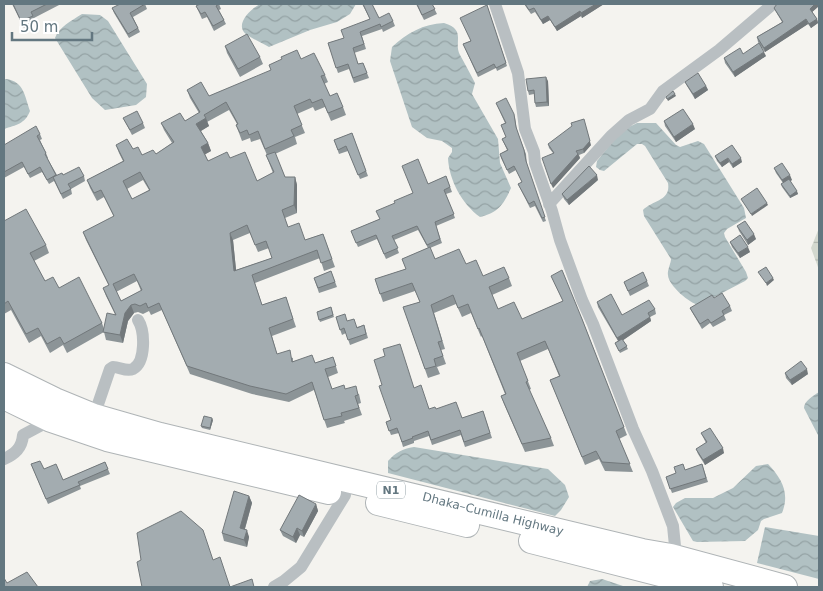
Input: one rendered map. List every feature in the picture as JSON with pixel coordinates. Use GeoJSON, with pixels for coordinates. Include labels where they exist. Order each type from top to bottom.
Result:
{"type":"FeatureCollection","features":[{"type":"Feature","properties":{"kind":"highway","name":"Dhaka–Cumilla Highway"},"geometry":{"type":"LineString","coordinates":[[4,375],[55,400],[94,416],[160,435],[642,551],[671,556],[785,587]]}},
{"type":"Feature","properties":{"kind":"highway","name":"Dhaka–Cumilla Highway"},"geometry":{"type":"LineString","coordinates":[[4,398],[51,420],[107,439],[547,544],[710,587]]}},
{"type":"Feature","properties":{"kind":"street"},"geometry":{"type":"LineString","coordinates":[[495,4],[518,73],[525,130],[534,152],[535,163],[560,240],[633,429],[666,506],[675,536],[676,546],[671,556]]}},
{"type":"Feature","properties":{"kind":"street"},"geometry":{"type":"LineString","coordinates":[[549,204],[611,136],[629,120],[650,109],[663,91],[720,50],[773,4]]}},
{"type":"Feature","properties":{"kind":"street"},"geometry":{"type":"LineString","coordinates":[[94,416],[110,369],[113,367],[127,370],[133,369],[140,360],[144,344],[143,332],[138,320]]}},
{"type":"Feature","properties":{"kind":"street"},"geometry":{"type":"LineString","coordinates":[[4,459],[19,449],[23,435],[51,420]]}},
{"type":"Feature","properties":{"kind":"street"},"geometry":{"type":"LineString","coordinates":[[274,587],[284,582],[301,567],[345,495]]}},
{"type":"Feature","properties":{"kind":"green space"},"geometry":{"type":"Polygon","coordinates":[[[819,228],[819,270],[811,248],[819,228]]]}},
{"type":"Feature","properties":{"kind":"water"},"geometry":{"type":"Polygon","coordinates":[[[260,4],[356,4],[350,14],[337,22],[310,30],[269,47],[247,35],[242,27],[248,13],[260,4]]]}},
{"type":"Feature","properties":{"kind":"water"},"geometry":{"type":"Polygon","coordinates":[[[82,14],[100,15],[108,21],[147,84],[146,97],[136,105],[105,110],[92,98],[55,38],[62,27],[82,14]]]}},
{"type":"Feature","properties":{"kind":"water"},"geometry":{"type":"Polygon","coordinates":[[[444,23],[455,29],[457,33],[458,50],[475,83],[472,94],[498,139],[500,163],[511,188],[500,207],[480,217],[473,212],[462,198],[454,183],[448,158],[452,148],[442,141],[427,138],[412,127],[390,61],[392,47],[404,37],[422,27],[444,23]]]}},
{"type":"Feature","properties":{"kind":"water"},"geometry":{"type":"Polygon","coordinates":[[[4,80],[17,83],[23,90],[30,111],[26,119],[4,129],[4,80]]]}},
{"type":"Feature","properties":{"kind":"water"},"geometry":{"type":"Polygon","coordinates":[[[637,123],[656,123],[680,147],[698,141],[704,144],[744,208],[746,218],[727,229],[724,233],[748,278],[699,305],[685,298],[675,289],[668,273],[671,259],[644,216],[643,210],[664,197],[668,189],[668,183],[645,146],[637,144],[604,171],[596,167],[597,161],[621,131],[637,123]]]}},
{"type":"Feature","properties":{"kind":"water"},"geometry":{"type":"Polygon","coordinates":[[[819,392],[819,437],[804,405],[819,392]]]}},
{"type":"Feature","properties":{"kind":"water"},"geometry":{"type":"Polygon","coordinates":[[[414,447],[548,469],[565,485],[569,497],[555,516],[388,473],[388,461],[391,458],[400,451],[414,447]]]}},
{"type":"Feature","properties":{"kind":"water"},"geometry":{"type":"Polygon","coordinates":[[[768,464],[781,481],[785,493],[782,513],[761,521],[758,530],[745,541],[693,541],[673,507],[676,503],[685,498],[713,498],[733,488],[756,466],[768,464]]]}},
{"type":"Feature","properties":{"kind":"water"},"geometry":{"type":"Polygon","coordinates":[[[765,527],[819,536],[819,579],[757,563],[765,527]]]}},
{"type":"Feature","properties":{"kind":"water"},"geometry":{"type":"Polygon","coordinates":[[[602,579],[626,587],[587,587],[590,581],[602,579]]]}},
{"type":"Feature","properties":{"kind":"building"},"geometry":{"type":"Polygon","coordinates":[[[13,4],[47,4],[31,12],[33,16],[21,21],[13,4]]]}},
{"type":"Feature","properties":{"kind":"building"},"geometry":{"type":"Polygon","coordinates":[[[120,4],[145,4],[130,13],[138,28],[128,34],[112,8],[120,4]]]}},
{"type":"Feature","properties":{"kind":"building"},"geometry":{"type":"Polygon","coordinates":[[[200,4],[219,4],[216,6],[224,20],[213,26],[205,12],[201,14],[196,6],[200,4]]]}},
{"type":"Feature","properties":{"kind":"building"},"geometry":{"type":"Polygon","coordinates":[[[363,4],[372,4],[379,18],[389,13],[393,21],[381,27],[380,24],[360,32],[364,44],[353,48],[358,64],[363,63],[367,73],[353,78],[348,64],[336,68],[328,43],[344,38],[341,30],[370,19],[363,4]]]}},
{"type":"Feature","properties":{"kind":"building"},"geometry":{"type":"Polygon","coordinates":[[[417,4],[432,4],[435,9],[422,15],[417,4]]]}},
{"type":"Feature","properties":{"kind":"building"},"geometry":{"type":"Polygon","coordinates":[[[525,4],[596,4],[581,13],[580,11],[555,27],[548,16],[541,20],[534,8],[529,10],[525,4]]]}},
{"type":"Feature","properties":{"kind":"building"},"geometry":{"type":"Polygon","coordinates":[[[777,4],[815,4],[810,9],[817,19],[809,24],[806,19],[764,48],[757,37],[783,22],[774,8],[777,4]]]}},
{"type":"Feature","properties":{"kind":"building"},"geometry":{"type":"Polygon","coordinates":[[[487,5],[506,63],[496,68],[494,64],[477,73],[463,44],[471,41],[460,18],[487,5]]]}},
{"type":"Feature","properties":{"kind":"building"},"geometry":{"type":"Polygon","coordinates":[[[247,34],[260,57],[238,69],[225,46],[247,34]]]}},
{"type":"Feature","properties":{"kind":"building"},"geometry":{"type":"Polygon","coordinates":[[[759,43],[764,52],[733,72],[724,58],[740,48],[743,54],[759,43]]]}},
{"type":"Feature","properties":{"kind":"building"},"geometry":{"type":"Polygon","coordinates":[[[297,50],[301,59],[314,53],[325,75],[321,76],[330,96],[337,93],[343,107],[328,113],[322,99],[312,103],[310,99],[294,106],[302,125],[291,130],[294,136],[265,149],[258,131],[249,135],[247,130],[240,133],[236,125],[238,124],[226,102],[204,115],[206,118],[196,124],[208,143],[201,147],[208,161],[227,152],[230,158],[245,152],[257,181],[274,172],[266,155],[275,152],[285,177],[295,177],[294,205],[282,210],[288,227],[299,223],[305,240],[323,234],[332,259],[321,263],[317,250],[252,275],[262,305],[286,297],[293,319],[269,328],[277,354],[290,350],[292,362],[312,355],[315,363],[333,357],[336,366],[325,369],[332,389],[344,385],[345,389],[356,386],[358,395],[355,396],[359,408],[341,413],[342,416],[324,420],[312,382],[286,394],[250,386],[187,366],[159,303],[148,308],[146,303],[140,306],[131,305],[125,313],[120,335],[103,332],[107,313],[116,315],[103,288],[109,285],[83,232],[114,216],[101,190],[94,193],[87,180],[124,161],[116,145],[127,139],[133,149],[138,147],[142,155],[153,150],[156,154],[174,142],[161,123],[180,113],[185,121],[200,112],[187,90],[201,82],[209,96],[271,70],[269,65],[282,59],[281,57],[297,50]],[[140,172],[123,181],[132,199],[150,190],[140,172]],[[247,225],[230,233],[234,271],[272,258],[266,241],[255,245],[247,225]],[[134,274],[113,284],[121,301],[142,290],[134,274]]]}},
{"type":"Feature","properties":{"kind":"building"},"geometry":{"type":"Polygon","coordinates":[[[698,73],[706,86],[693,94],[685,82],[698,73]]]}},
{"type":"Feature","properties":{"kind":"building"},"geometry":{"type":"Polygon","coordinates":[[[546,77],[547,102],[535,103],[534,90],[528,91],[526,79],[546,77]]]}},
{"type":"Feature","properties":{"kind":"building"},"geometry":{"type":"Polygon","coordinates":[[[673,91],[675,94],[667,99],[666,97],[673,91]]]}},
{"type":"Feature","properties":{"kind":"building"},"geometry":{"type":"Polygon","coordinates":[[[506,98],[514,114],[526,161],[545,217],[542,218],[534,201],[529,204],[518,184],[522,182],[514,166],[507,170],[500,154],[508,150],[502,139],[506,137],[501,125],[506,123],[496,103],[506,98]]]}},
{"type":"Feature","properties":{"kind":"building"},"geometry":{"type":"Polygon","coordinates":[[[683,109],[693,124],[674,137],[664,121],[683,109]]]}},
{"type":"Feature","properties":{"kind":"building"},"geometry":{"type":"Polygon","coordinates":[[[137,111],[143,123],[130,130],[123,118],[137,111]]]}},
{"type":"Feature","properties":{"kind":"building"},"geometry":{"type":"Polygon","coordinates":[[[584,119],[590,141],[583,149],[576,151],[578,154],[551,184],[542,158],[554,153],[548,144],[572,126],[571,123],[584,119]]]}},
{"type":"Feature","properties":{"kind":"building"},"geometry":{"type":"Polygon","coordinates":[[[36,126],[40,134],[37,136],[56,175],[47,180],[40,167],[28,174],[22,162],[4,172],[4,145],[36,126]]]}},
{"type":"Feature","properties":{"kind":"building"},"geometry":{"type":"Polygon","coordinates":[[[352,133],[366,171],[358,175],[346,146],[338,150],[334,140],[352,133]]]}},
{"type":"Feature","properties":{"kind":"building"},"geometry":{"type":"Polygon","coordinates":[[[732,145],[741,158],[732,164],[728,158],[720,163],[715,156],[732,145]]]}},
{"type":"Feature","properties":{"kind":"building"},"geometry":{"type":"Polygon","coordinates":[[[418,159],[428,184],[446,176],[450,187],[444,190],[454,214],[435,222],[440,239],[427,245],[417,226],[392,236],[398,248],[384,254],[376,235],[356,243],[351,231],[380,219],[376,211],[413,193],[402,166],[418,159]]]}},
{"type":"Feature","properties":{"kind":"building"},"geometry":{"type":"Polygon","coordinates":[[[782,163],[790,175],[782,180],[774,168],[782,163]]]}},
{"type":"Feature","properties":{"kind":"building"},"geometry":{"type":"Polygon","coordinates":[[[589,166],[597,175],[567,200],[562,194],[589,166]]]}},
{"type":"Feature","properties":{"kind":"building"},"geometry":{"type":"Polygon","coordinates":[[[79,167],[84,176],[68,184],[71,189],[61,194],[53,177],[62,173],[63,175],[79,167]]]}},
{"type":"Feature","properties":{"kind":"building"},"geometry":{"type":"Polygon","coordinates":[[[789,179],[797,191],[790,196],[781,184],[789,179]]]}},
{"type":"Feature","properties":{"kind":"building"},"geometry":{"type":"Polygon","coordinates":[[[757,188],[767,203],[751,214],[741,199],[757,188]]]}},
{"type":"Feature","properties":{"kind":"building"},"geometry":{"type":"Polygon","coordinates":[[[26,209],[46,245],[30,253],[45,281],[53,277],[59,288],[79,277],[102,323],[64,344],[60,337],[47,344],[38,328],[26,334],[8,301],[4,304],[4,221],[26,209]]]}},
{"type":"Feature","properties":{"kind":"building"},"geometry":{"type":"Polygon","coordinates":[[[745,221],[754,234],[747,240],[737,226],[745,221]]]}},
{"type":"Feature","properties":{"kind":"building"},"geometry":{"type":"Polygon","coordinates":[[[740,235],[748,247],[738,253],[730,242],[740,235]]]}},
{"type":"Feature","properties":{"kind":"building"},"geometry":{"type":"Polygon","coordinates":[[[430,247],[435,259],[459,249],[466,264],[476,260],[483,276],[504,267],[509,278],[489,287],[498,309],[514,302],[522,319],[563,301],[551,276],[562,270],[624,427],[616,431],[630,464],[602,462],[596,451],[582,457],[550,380],[560,376],[545,341],[517,353],[528,381],[526,382],[551,438],[522,444],[501,396],[506,394],[468,304],[458,308],[453,295],[431,305],[442,341],[438,342],[443,356],[434,359],[436,366],[425,369],[403,307],[420,302],[412,283],[380,294],[375,279],[406,269],[402,259],[430,247]]]}},
{"type":"Feature","properties":{"kind":"building"},"geometry":{"type":"Polygon","coordinates":[[[766,267],[773,278],[766,283],[758,272],[766,267]]]}},
{"type":"Feature","properties":{"kind":"building"},"geometry":{"type":"Polygon","coordinates":[[[331,271],[335,282],[318,288],[314,278],[331,271]]]}},
{"type":"Feature","properties":{"kind":"building"},"geometry":{"type":"Polygon","coordinates":[[[643,272],[647,281],[628,291],[624,282],[643,272]]]}},
{"type":"Feature","properties":{"kind":"building"},"geometry":{"type":"Polygon","coordinates":[[[722,293],[730,306],[722,311],[724,315],[711,323],[708,319],[700,324],[690,308],[712,295],[714,298],[722,293]]]}},
{"type":"Feature","properties":{"kind":"building"},"geometry":{"type":"Polygon","coordinates":[[[611,294],[622,315],[649,300],[655,309],[648,313],[650,317],[617,338],[597,302],[611,294]]]}},
{"type":"Feature","properties":{"kind":"building"},"geometry":{"type":"Polygon","coordinates":[[[331,307],[333,315],[319,320],[317,312],[331,307]]]}},
{"type":"Feature","properties":{"kind":"building"},"geometry":{"type":"Polygon","coordinates":[[[345,314],[347,321],[354,319],[357,328],[364,325],[366,334],[348,340],[344,328],[340,330],[336,317],[345,314]]]}},
{"type":"Feature","properties":{"kind":"building"},"geometry":{"type":"Polygon","coordinates":[[[622,339],[627,346],[619,351],[615,343],[622,339]]]}},
{"type":"Feature","properties":{"kind":"building"},"geometry":{"type":"Polygon","coordinates":[[[400,344],[414,388],[421,385],[429,409],[435,407],[436,409],[456,402],[462,418],[483,411],[490,433],[464,442],[460,430],[431,440],[428,431],[402,442],[397,428],[389,431],[386,422],[391,420],[379,386],[382,385],[374,360],[385,356],[383,349],[400,344]]]}},
{"type":"Feature","properties":{"kind":"building"},"geometry":{"type":"Polygon","coordinates":[[[801,361],[807,369],[790,380],[785,373],[801,361]]]}},
{"type":"Feature","properties":{"kind":"building"},"geometry":{"type":"Polygon","coordinates":[[[204,416],[212,418],[210,428],[201,426],[204,416]]]}},
{"type":"Feature","properties":{"kind":"building"},"geometry":{"type":"Polygon","coordinates":[[[710,428],[723,448],[703,460],[696,449],[707,442],[701,433],[710,428]]]}},
{"type":"Feature","properties":{"kind":"building"},"geometry":{"type":"Polygon","coordinates":[[[40,461],[44,469],[56,464],[63,480],[105,462],[108,469],[78,482],[80,485],[46,499],[31,464],[40,461]]]}},
{"type":"Feature","properties":{"kind":"building"},"geometry":{"type":"Polygon","coordinates":[[[683,464],[685,470],[702,464],[706,478],[670,489],[666,477],[676,473],[674,467],[683,464]]]}},
{"type":"Feature","properties":{"kind":"building"},"geometry":{"type":"Polygon","coordinates":[[[234,491],[249,496],[240,528],[247,530],[244,540],[222,533],[234,491]]]}},
{"type":"Feature","properties":{"kind":"building"},"geometry":{"type":"Polygon","coordinates":[[[299,495],[316,504],[302,531],[297,528],[293,537],[280,530],[299,495]]]}},
{"type":"Feature","properties":{"kind":"building"},"geometry":{"type":"Polygon","coordinates":[[[181,511],[203,530],[213,560],[220,557],[230,587],[142,587],[137,562],[141,560],[137,533],[181,511]]]}},
{"type":"Feature","properties":{"kind":"building"},"geometry":{"type":"Polygon","coordinates":[[[27,572],[38,587],[4,587],[4,578],[7,583],[27,572]]]}},
{"type":"Feature","properties":{"kind":"building"},"geometry":{"type":"Polygon","coordinates":[[[252,579],[254,587],[230,587],[252,579]]]}}]}
